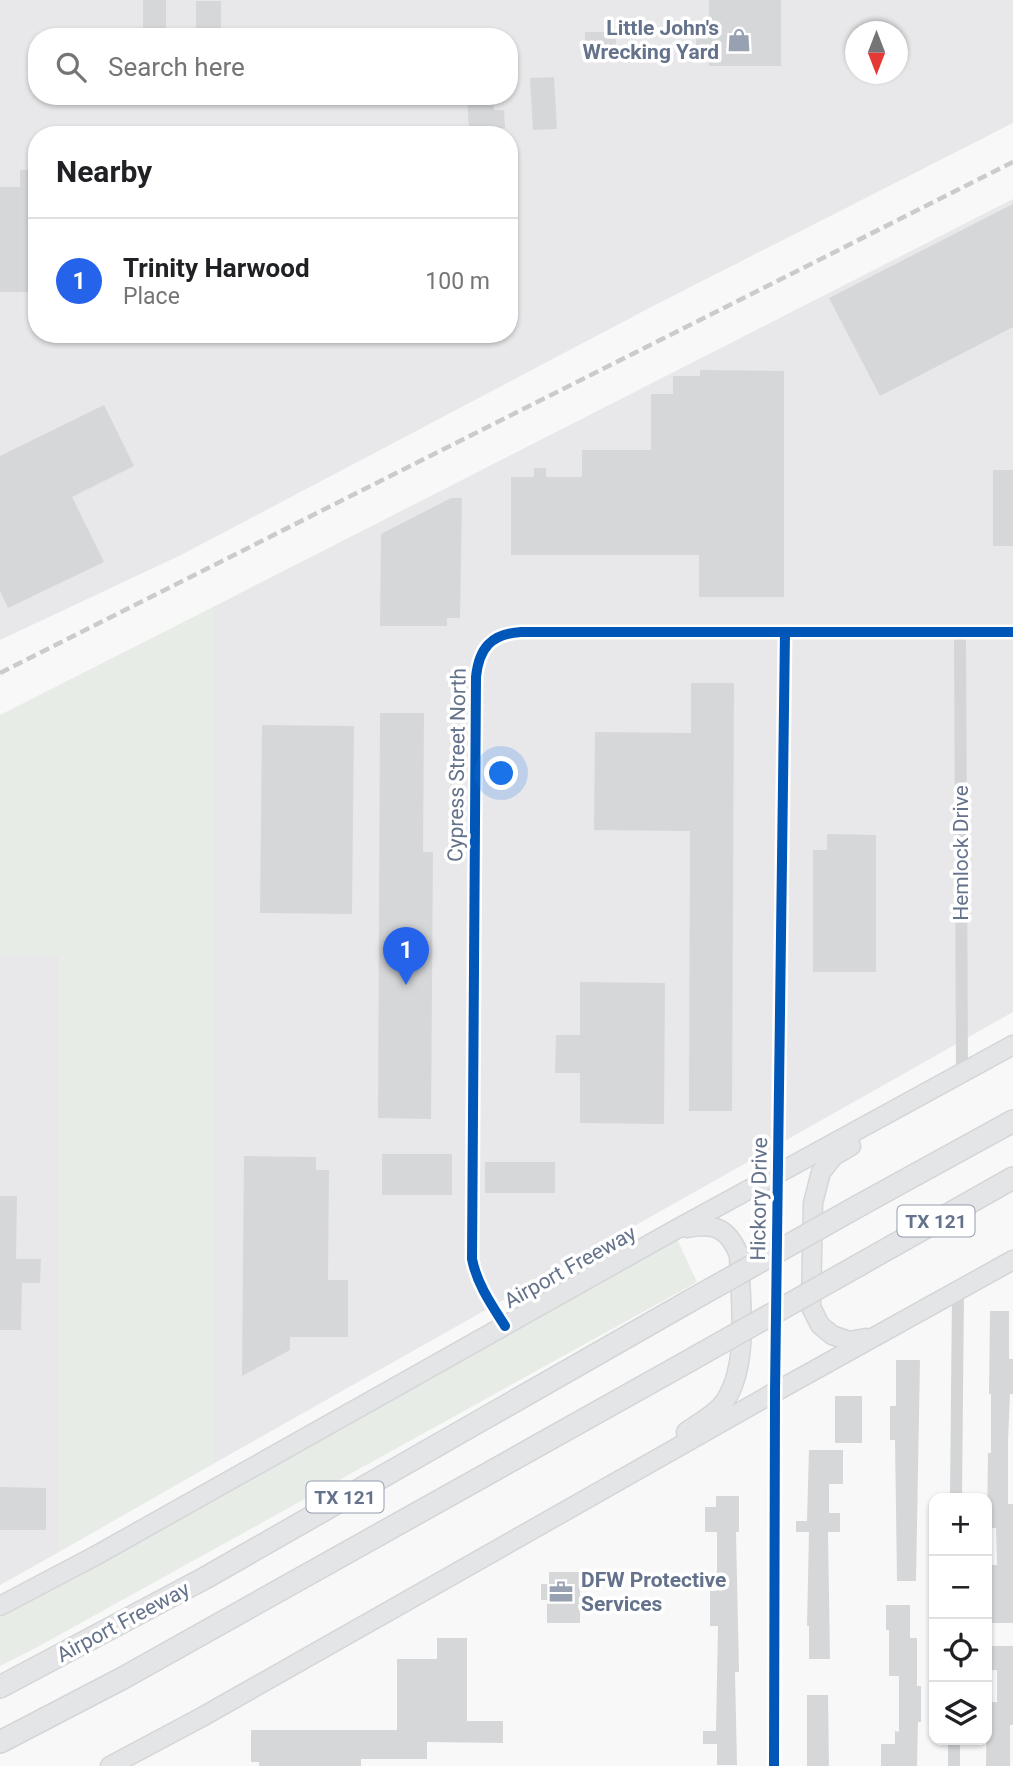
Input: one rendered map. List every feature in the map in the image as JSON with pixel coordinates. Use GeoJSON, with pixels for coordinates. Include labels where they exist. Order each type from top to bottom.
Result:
{"type":"FeatureCollection","features":[{"type":"Feature","properties":{"kind":"highway","name":"Airport Freeway"},"geometry":{"type":"LineString","coordinates":[[0,1687],[205,1578],[688,1302],[1013,1121]]}},
{"type":"Feature","properties":{"kind":"highway","name":"TX 121"},"geometry":{"type":"LineString","coordinates":[[0,1742],[123,1678],[1013,1178]]}},
{"type":"Feature","properties":{"kind":"main road","name":"Airport Freeway"},"geometry":{"type":"LineString","coordinates":[[0,1606],[95,1556],[673,1231],[779,1175],[894,1108],[1013,1045]]}},
{"type":"Feature","properties":{"kind":"main road"},"geometry":{"type":"LineString","coordinates":[[878,1336],[849,1341],[841,1339],[820,1325],[811,1307],[813,1203],[821,1172],[834,1156],[886,1126],[894,1108]]}},
{"type":"Feature","properties":{"kind":"main road"},"geometry":{"type":"LineString","coordinates":[[609,1487],[721,1406],[739,1371],[739,1255],[734,1243],[728,1234],[704,1225],[673,1231]]}},
{"type":"Feature","properties":{"kind":"main road"},"geometry":{"type":"LineString","coordinates":[[110,1766],[202,1717],[1013,1260]]}},
{"type":"Feature","properties":{"kind":"street","name":"Cypress Street North"},"geometry":{"type":"LineString","coordinates":[[505,1326],[484,1292],[472,1259],[478,658],[496,637],[521,632],[1013,632]]}},
{"type":"Feature","properties":{"kind":"street","name":"Hickory Drive"},"geometry":{"type":"LineString","coordinates":[[774,1766],[775,1392],[785,632]]}},
{"type":"Feature","properties":{"kind":"street","name":"Hemlock Drive"},"geometry":{"type":"LineString","coordinates":[[961,632],[962,1074]]}},
{"type":"Feature","properties":{"kind":"street"},"geometry":{"type":"LineString","coordinates":[[956,1493],[958,1292]]}},
{"type":"Feature","properties":{"kind":"street"},"geometry":{"type":"LineString","coordinates":[[954,1745],[954,1766]]}},
{"type":"Feature","properties":{"kind":"shaded area"},"geometry":{"type":"Polygon","coordinates":[[[0,0],[1013,0],[1013,123],[659,303],[181,555],[0,640],[0,0]]]}},
{"type":"Feature","properties":{"kind":"shaded area"},"geometry":{"type":"Polygon","coordinates":[[[1013,199],[1013,1012],[213,1464],[213,607],[1013,199]]]}},
{"type":"Feature","properties":{"kind":"shaded area"},"geometry":{"type":"Polygon","coordinates":[[[213,607],[213,1464],[59,1552],[59,956],[0,956],[0,715],[213,607]]]}},
{"type":"Feature","properties":{"kind":"shaded area"},"geometry":{"type":"Polygon","coordinates":[[[0,956],[59,956],[59,1552],[0,1585],[0,956]]]}},
{"type":"Feature","properties":{"kind":"shaded area"},"geometry":{"type":"Polygon","coordinates":[[[677,1239],[697,1282],[0,1666],[0,1617],[677,1239]]]}},
{"type":"Feature","properties":{"kind":"building"},"geometry":{"type":"Polygon","coordinates":[[[143,0],[166,0],[166,28],[143,28],[143,0]]]}},
{"type":"Feature","properties":{"kind":"building","name":"Little John's Wrecking Yard"},"geometry":{"type":"Polygon","coordinates":[[[709,0],[781,0],[781,66],[709,66],[709,54],[696,54],[696,26],[709,26],[709,0]]]}},
{"type":"Feature","properties":{"kind":"building"},"geometry":{"type":"Polygon","coordinates":[[[196,1],[221,1],[221,28],[196,28],[196,1]]]}},
{"type":"Feature","properties":{"kind":"building"},"geometry":{"type":"Polygon","coordinates":[[[585,32],[616,32],[616,55],[585,55],[585,32]]]}},
{"type":"Feature","properties":{"kind":"building"},"geometry":{"type":"Polygon","coordinates":[[[554,77],[557,129],[533,130],[530,78],[554,77]]]}},
{"type":"Feature","properties":{"kind":"building"},"geometry":{"type":"Polygon","coordinates":[[[468,105],[494,105],[494,110],[504,110],[505,126],[469,126],[468,105]]]}},
{"type":"Feature","properties":{"kind":"building"},"geometry":{"type":"Polygon","coordinates":[[[20,170],[28,170],[28,292],[0,292],[0,187],[20,187],[20,170]]]}},
{"type":"Feature","properties":{"kind":"building"},"geometry":{"type":"Polygon","coordinates":[[[1013,204],[1013,327],[880,396],[829,298],[1013,204]]]}},
{"type":"Feature","properties":{"kind":"building"},"geometry":{"type":"Polygon","coordinates":[[[700,370],[784,371],[784,597],[699,597],[699,555],[511,555],[511,477],[534,477],[534,468],[546,468],[546,477],[582,477],[582,450],[651,450],[651,394],[673,394],[673,376],[700,376],[700,370]]]}},
{"type":"Feature","properties":{"kind":"building"},"geometry":{"type":"Polygon","coordinates":[[[104,405],[134,466],[72,497],[104,562],[8,608],[0,591],[0,456],[104,405]]]}},
{"type":"Feature","properties":{"kind":"building"},"geometry":{"type":"Polygon","coordinates":[[[993,470],[1013,470],[1013,546],[993,546],[993,470]]]}},
{"type":"Feature","properties":{"kind":"building"},"geometry":{"type":"Polygon","coordinates":[[[451,498],[462,498],[460,618],[447,618],[447,626],[380,626],[381,534],[451,498]]]}},
{"type":"Feature","properties":{"kind":"building"},"geometry":{"type":"Polygon","coordinates":[[[691,683],[734,683],[732,1111],[689,1111],[690,831],[594,830],[595,732],[691,733],[691,683]]]}},
{"type":"Feature","properties":{"kind":"building"},"geometry":{"type":"Polygon","coordinates":[[[380,713],[424,713],[423,852],[433,852],[431,1119],[378,1118],[380,713]]]}},
{"type":"Feature","properties":{"kind":"building"},"geometry":{"type":"Polygon","coordinates":[[[262,725],[354,726],[352,914],[260,913],[262,725]]]}},
{"type":"Feature","properties":{"kind":"building"},"geometry":{"type":"Polygon","coordinates":[[[827,834],[876,835],[876,972],[813,972],[813,850],[827,850],[827,834]]]}},
{"type":"Feature","properties":{"kind":"building"},"geometry":{"type":"Polygon","coordinates":[[[580,982],[665,983],[664,1124],[580,1123],[580,1073],[555,1073],[556,1035],[580,1035],[580,982]]]}},
{"type":"Feature","properties":{"kind":"building"},"geometry":{"type":"Polygon","coordinates":[[[382,1154],[452,1154],[452,1195],[382,1195],[382,1154]]]}},
{"type":"Feature","properties":{"kind":"building"},"geometry":{"type":"Polygon","coordinates":[[[244,1156],[316,1157],[316,1170],[329,1170],[328,1280],[348,1280],[348,1337],[290,1337],[290,1350],[242,1376],[244,1156]]]}},
{"type":"Feature","properties":{"kind":"building"},"geometry":{"type":"Polygon","coordinates":[[[485,1162],[555,1162],[555,1193],[485,1193],[485,1162]]]}},
{"type":"Feature","properties":{"kind":"building"},"geometry":{"type":"Polygon","coordinates":[[[0,1196],[17,1196],[16,1259],[41,1259],[40,1283],[22,1283],[21,1330],[0,1330],[0,1196]]]}},
{"type":"Feature","properties":{"kind":"building"},"geometry":{"type":"Polygon","coordinates":[[[990,1311],[1009,1311],[1009,1359],[1013,1359],[1013,1394],[1010,1394],[1008,1504],[1013,1504],[1013,1623],[992,1623],[992,1565],[997,1565],[996,1528],[992,1528],[992,1493],[987,1493],[988,1453],[991,1453],[990,1311]]]}},
{"type":"Feature","properties":{"kind":"building"},"geometry":{"type":"Polygon","coordinates":[[[896,1360],[920,1360],[916,1581],[897,1581],[895,1440],[890,1440],[890,1406],[896,1406],[896,1360]]]}},
{"type":"Feature","properties":{"kind":"building"},"geometry":{"type":"Polygon","coordinates":[[[835,1396],[862,1396],[862,1443],[835,1443],[835,1396]]]}},
{"type":"Feature","properties":{"kind":"building"},"geometry":{"type":"Polygon","coordinates":[[[809,1450],[843,1450],[843,1484],[829,1484],[829,1513],[840,1513],[840,1532],[828,1532],[830,1659],[809,1659],[809,1532],[796,1532],[796,1521],[807,1521],[809,1450]]]}},
{"type":"Feature","properties":{"kind":"building"},"geometry":{"type":"Polygon","coordinates":[[[0,1487],[46,1488],[46,1530],[0,1530],[0,1487]]]}},
{"type":"Feature","properties":{"kind":"building"},"geometry":{"type":"Polygon","coordinates":[[[716,1496],[739,1496],[739,1532],[736,1532],[739,1672],[735,1672],[737,1765],[717,1765],[717,1744],[703,1744],[703,1731],[716,1731],[718,1626],[710,1626],[710,1591],[717,1591],[717,1532],[705,1532],[705,1507],[716,1507],[716,1496]]]}},
{"type":"Feature","properties":{"kind":"building","name":"DFW Protective Services"},"geometry":{"type":"Polygon","coordinates":[[[549,1572],[580,1572],[580,1623],[547,1623],[547,1600],[541,1600],[541,1584],[549,1584],[549,1572]]]}},
{"type":"Feature","properties":{"kind":"building"},"geometry":{"type":"Polygon","coordinates":[[[886,1605],[910,1605],[910,1638],[917,1638],[917,1686],[921,1686],[921,1722],[918,1722],[917,1766],[881,1766],[881,1744],[895,1744],[895,1731],[899,1732],[899,1676],[889,1676],[886,1605]]]}},
{"type":"Feature","properties":{"kind":"building"},"geometry":{"type":"Polygon","coordinates":[[[437,1638],[467,1638],[467,1721],[503,1721],[503,1743],[427,1742],[427,1759],[361,1759],[361,1766],[259,1766],[259,1762],[251,1762],[251,1730],[397,1730],[397,1659],[437,1659],[437,1638]]]}},
{"type":"Feature","properties":{"kind":"building"},"geometry":{"type":"Polygon","coordinates":[[[992,1646],[1013,1646],[1010,1766],[986,1766],[986,1745],[992,1745],[992,1702],[997,1702],[997,1670],[992,1670],[992,1646]]]}},
{"type":"Feature","properties":{"kind":"building"},"geometry":{"type":"Polygon","coordinates":[[[807,1695],[828,1695],[829,1766],[807,1766],[807,1695]]]}},
{"type":"Feature","properties":{"kind":"railway"},"geometry":{"type":"LineString","coordinates":[[0,673],[1013,162]]}},
{"type":"Feature","properties":{"kind":"cycle path"},"geometry":{"type":"LineString","coordinates":[[505,1326],[481,1285],[472,1259],[476,677],[480,658],[488,644],[502,636],[521,632],[1013,632]]}},
{"type":"Feature","properties":{"kind":"cycle path"},"geometry":{"type":"LineString","coordinates":[[774,1766],[775,1392],[785,632]]}},
{"type":"Feature","properties":{"kind":"place","name":"Little John's Wrecking Yard"},"geometry":{"type":"Point","coordinates":[739,40]}},
{"type":"Feature","properties":{"kind":"place","name":"Trinity Harwood"},"geometry":{"type":"Point","coordinates":[406,985]}},
{"type":"Feature","properties":{"kind":"place","name":"DFW Protective Services"},"geometry":{"type":"Point","coordinates":[561,1592]}}]}
